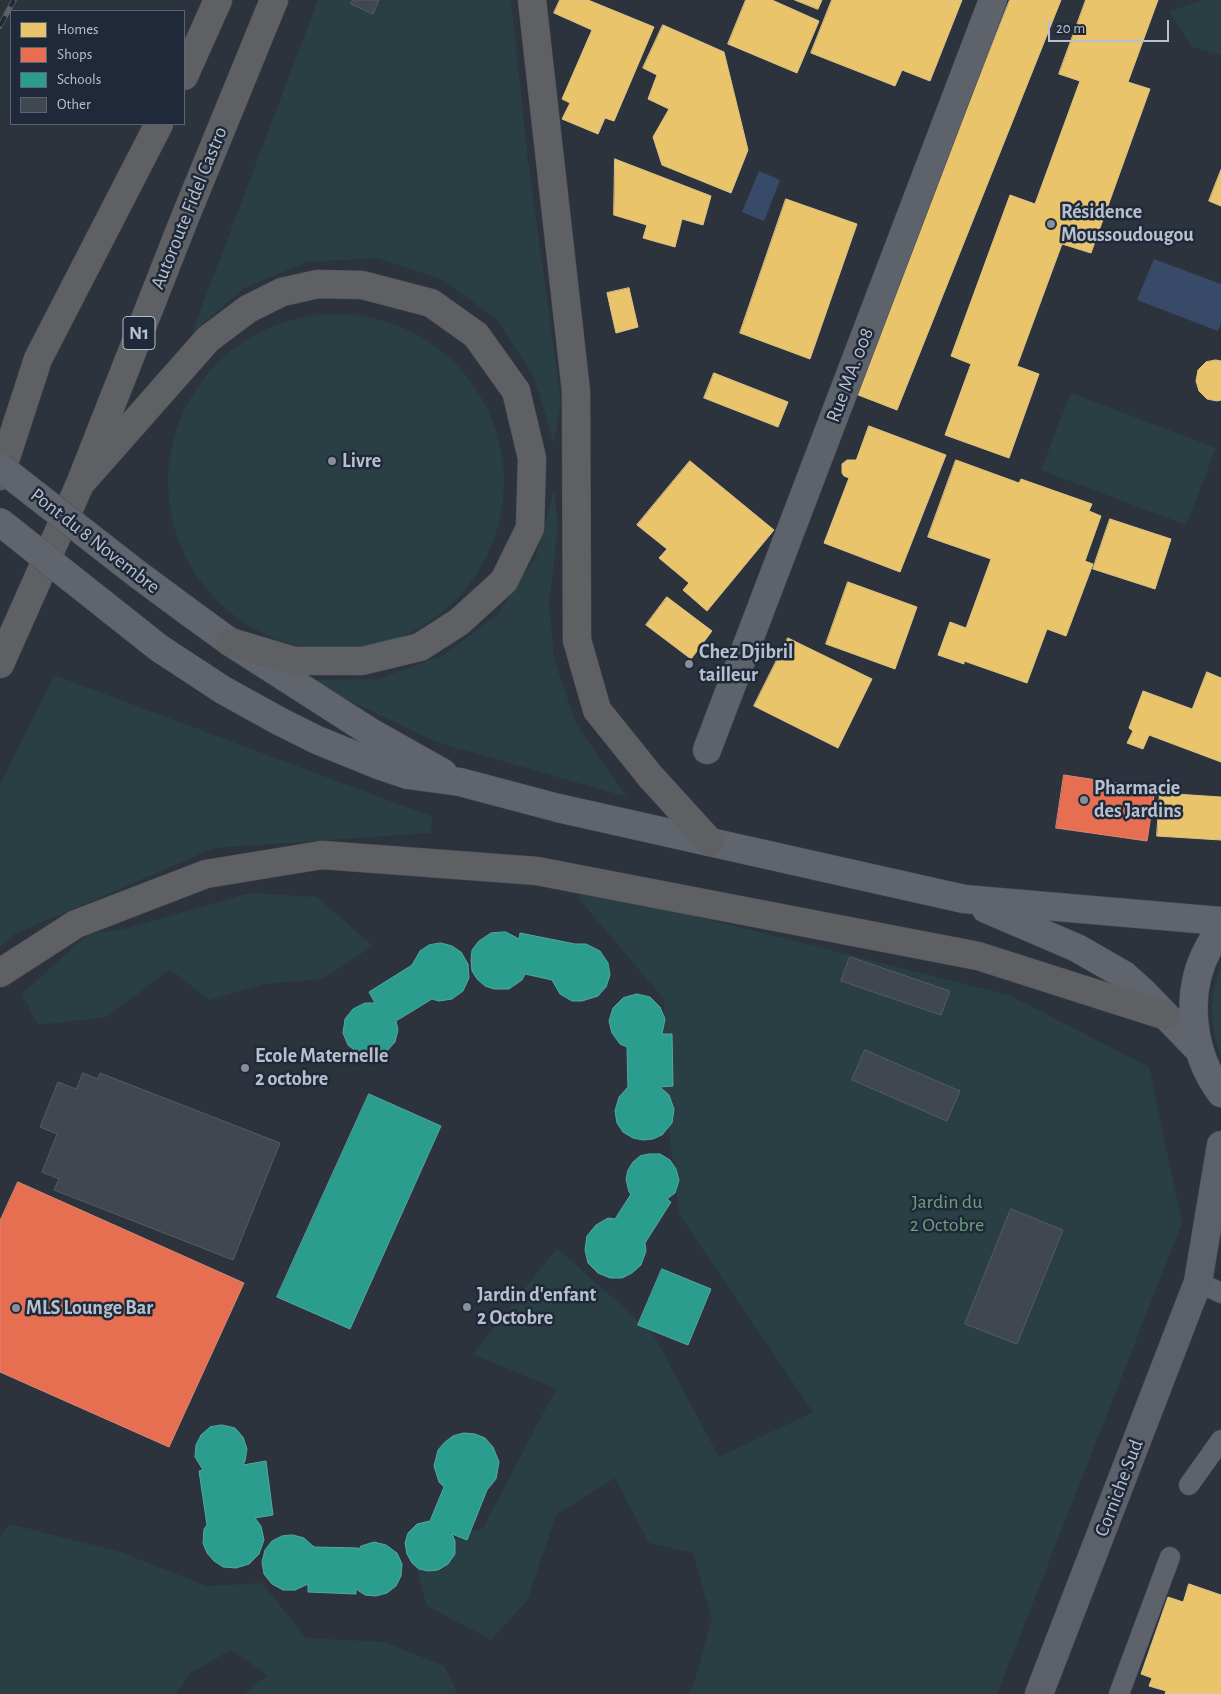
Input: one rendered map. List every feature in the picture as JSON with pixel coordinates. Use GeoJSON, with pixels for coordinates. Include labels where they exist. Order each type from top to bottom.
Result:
{"type":"FeatureCollection","features":[{"type":"Feature","properties":{"kind":"highway"},"geometry":{"type":"LineString","coordinates":[[185,74],[218,0]]}},
{"type":"Feature","properties":{"kind":"highway","name":"Autoroute Fidel Castro"},"geometry":{"type":"LineString","coordinates":[[0,664],[80,484],[184,220],[274,0]]}},
{"type":"Feature","properties":{"kind":"highway"},"geometry":{"type":"LineString","coordinates":[[532,0],[576,391],[577,640],[598,710],[650,776],[710,842]]}},
{"type":"Feature","properties":{"kind":"highway"},"geometry":{"type":"LineString","coordinates":[[0,431],[158,125]]}},
{"type":"Feature","properties":{"kind":"highway"},"geometry":{"type":"LineString","coordinates":[[80,484],[208,339],[248,309],[282,292],[318,284],[362,285],[431,303],[476,335],[516,391],[532,458],[530,528],[504,581],[459,622],[420,647],[362,661],[294,660],[230,642]]}},
{"type":"Feature","properties":{"kind":"highway"},"geometry":{"type":"LineString","coordinates":[[0,476],[38,359]]}},
{"type":"Feature","properties":{"kind":"highway"},"geometry":{"type":"LineString","coordinates":[[0,973],[76,924],[206,874],[322,855],[537,872],[939,948],[978,956],[1166,1016]]}},
{"type":"Feature","properties":{"kind":"main road","name":"Pont du 8 Novembre"},"geometry":{"type":"LineString","coordinates":[[0,468],[230,642],[372,732],[460,782]]}},
{"type":"Feature","properties":{"kind":"main road"},"geometry":{"type":"LineString","coordinates":[[0,522],[159,648],[223,690],[317,740],[408,775],[460,782],[558,808],[964,900],[1221,921]]}},
{"type":"Feature","properties":{"kind":"main road"},"geometry":{"type":"LineString","coordinates":[[964,900],[1077,948],[1124,975],[1198,1049]]}},
{"type":"Feature","properties":{"kind":"main road"},"geometry":{"type":"LineString","coordinates":[[1221,929],[1207,949],[1196,982],[1193,1016],[1198,1049],[1210,1079],[1221,1093]]}},
{"type":"Feature","properties":{"kind":"main road"},"geometry":{"type":"LineString","coordinates":[[1210,1287],[1221,1145]]}},
{"type":"Feature","properties":{"kind":"main road"},"geometry":{"type":"LineString","coordinates":[[1210,1287],[1221,1260]]}},
{"type":"Feature","properties":{"kind":"main road","name":"Corniche Sud"},"geometry":{"type":"LineString","coordinates":[[1039,1694],[1210,1287]]}},
{"type":"Feature","properties":{"kind":"street","name":"Rue MA. 008"},"geometry":{"type":"LineString","coordinates":[[707,750],[993,0]]}},
{"type":"Feature","properties":{"kind":"lane"},"geometry":{"type":"LineString","coordinates":[[1189,1485],[1221,1440]]}},
{"type":"Feature","properties":{"kind":"lane"},"geometry":{"type":"LineString","coordinates":[[1118,1694],[1170,1557]]}},
{"type":"Feature","properties":{"kind":"green space"},"geometry":{"type":"Polygon","coordinates":[[[318,0],[511,0],[528,160],[561,402],[554,444],[534,377],[497,320],[442,279],[376,258],[307,262],[244,288],[192,333],[318,0]]]}},
{"type":"Feature","properties":{"kind":"green space"},"geometry":{"type":"Polygon","coordinates":[[[1204,0],[1221,0],[1221,55],[1192,47],[1169,11],[1204,0]]]}},
{"type":"Feature","properties":{"kind":"green space"},"geometry":{"type":"Polygon","coordinates":[[[336,314],[369,317],[400,327],[429,342],[455,363],[476,389],[491,418],[501,449],[504,482],[501,515],[491,546],[476,575],[455,601],[429,622],[400,637],[369,647],[336,650],[303,647],[272,637],[243,622],[217,601],[196,575],[181,546],[171,515],[168,482],[171,449],[181,418],[196,389],[217,363],[243,342],[272,327],[303,317],[336,314]]]}},
{"type":"Feature","properties":{"kind":"green space"},"geometry":{"type":"Polygon","coordinates":[[[1071,393],[1216,448],[1186,525],[1041,470],[1071,393]]]}},
{"type":"Feature","properties":{"kind":"green space"},"geometry":{"type":"Polygon","coordinates":[[[554,489],[558,527],[549,603],[554,659],[576,724],[627,797],[436,742],[307,680],[377,679],[442,656],[498,614],[536,557],[554,489]]]}},
{"type":"Feature","properties":{"kind":"green space"},"geometry":{"type":"Polygon","coordinates":[[[54,675],[433,817],[430,833],[214,848],[15,934],[0,947],[0,785],[54,675]]]}},
{"type":"Feature","properties":{"kind":"green space","name":"Jardin du 2 Octobre"},"geometry":{"type":"Polygon","coordinates":[[[579,887],[1009,995],[1149,1067],[1182,1223],[997,1694],[688,1694],[694,1683],[712,1619],[693,1553],[649,1543],[615,1478],[556,1515],[527,1601],[491,1640],[427,1606],[411,1551],[483,1528],[556,1389],[473,1354],[557,1248],[653,1334],[719,1457],[813,1412],[679,1214],[663,1076],[664,999],[580,900],[579,887]]]}},
{"type":"Feature","properties":{"kind":"green space"},"geometry":{"type":"Polygon","coordinates":[[[250,893],[317,897],[373,946],[322,979],[264,984],[209,1000],[170,969],[107,1017],[38,1025],[22,994],[88,934],[128,928],[250,893]]]}},
{"type":"Feature","properties":{"kind":"green space"},"geometry":{"type":"Polygon","coordinates":[[[1221,966],[1221,1057],[1213,1023],[1212,1000],[1221,966]]]}},
{"type":"Feature","properties":{"kind":"green space"},"geometry":{"type":"Polygon","coordinates":[[[10,1524],[120,1552],[207,1586],[262,1583],[306,1638],[384,1642],[444,1666],[458,1694],[244,1694],[268,1675],[231,1650],[190,1673],[176,1694],[0,1694],[0,1536],[10,1524]]]}},
{"type":"Feature","properties":{"kind":"water"},"geometry":{"type":"Polygon","coordinates":[[[759,171],[780,180],[764,221],[742,212],[759,171]]]}},
{"type":"Feature","properties":{"kind":"water"},"geometry":{"type":"Polygon","coordinates":[[[1154,259],[1221,284],[1221,323],[1218,331],[1137,300],[1154,259]]]}},
{"type":"Feature","properties":{"kind":"building: Homes"},"geometry":{"type":"Polygon","coordinates":[[[560,0],[588,0],[654,27],[614,121],[605,118],[598,134],[562,119],[570,103],[562,99],[592,30],[554,13],[560,0]]]}},
{"type":"Feature","properties":{"kind":"building: Homes"},"geometry":{"type":"Polygon","coordinates":[[[746,0],[772,0],[819,21],[797,73],[728,44],[746,0]]]}},
{"type":"Feature","properties":{"kind":"building: Homes"},"geometry":{"type":"Polygon","coordinates":[[[795,0],[822,0],[818,9],[795,0]]]}},
{"type":"Feature","properties":{"kind":"building: Homes"},"geometry":{"type":"Polygon","coordinates":[[[832,0],[962,0],[930,81],[902,70],[895,86],[811,53],[832,0]]]}},
{"type":"Feature","properties":{"kind":"building: Homes"},"geometry":{"type":"Polygon","coordinates":[[[1010,0],[1061,0],[897,410],[853,393],[1010,0]]]}},
{"type":"Feature","properties":{"kind":"building: Homes","name":"Résidence Moussoudougou"},"geometry":{"type":"Polygon","coordinates":[[[1086,0],[1158,0],[1128,82],[1150,89],[1091,253],[1062,244],[1017,366],[1039,374],[1009,458],[945,435],[971,364],[951,356],[1010,195],[1035,204],[1080,81],[1059,74],[1086,0]]]}},
{"type":"Feature","properties":{"kind":"building: Homes"},"geometry":{"type":"Polygon","coordinates":[[[663,25],[724,52],[748,150],[731,193],[662,165],[653,137],[669,109],[648,99],[657,75],[643,68],[663,25]]]}},
{"type":"Feature","properties":{"kind":"building: Homes"},"geometry":{"type":"Polygon","coordinates":[[[615,159],[711,196],[703,225],[682,219],[675,247],[643,238],[647,225],[614,215],[615,159]]]}},
{"type":"Feature","properties":{"kind":"building: Homes"},"geometry":{"type":"Polygon","coordinates":[[[1221,170],[1221,206],[1209,201],[1221,170]]]}},
{"type":"Feature","properties":{"kind":"building: Homes"},"geometry":{"type":"Polygon","coordinates":[[[786,199],[857,224],[810,359],[740,333],[786,199]]]}},
{"type":"Feature","properties":{"kind":"building: Homes"},"geometry":{"type":"Polygon","coordinates":[[[629,288],[638,327],[616,333],[607,293],[629,288]]]}},
{"type":"Feature","properties":{"kind":"building: Homes"},"geometry":{"type":"Polygon","coordinates":[[[1221,361],[1221,400],[1217,401],[1207,399],[1199,391],[1196,381],[1198,370],[1206,362],[1221,361]]]}},
{"type":"Feature","properties":{"kind":"building: Homes"},"geometry":{"type":"Polygon","coordinates":[[[714,373],[788,402],[778,427],[704,398],[714,373]]]}},
{"type":"Feature","properties":{"kind":"building: Homes"},"geometry":{"type":"Polygon","coordinates":[[[869,426],[946,455],[900,572],[824,543],[849,478],[842,473],[842,464],[847,460],[856,460],[869,426]]]}},
{"type":"Feature","properties":{"kind":"building: Homes"},"geometry":{"type":"Polygon","coordinates":[[[956,460],[1019,483],[1021,479],[1092,504],[1089,511],[1101,516],[1085,561],[1093,564],[1066,636],[1047,629],[1027,683],[964,661],[964,664],[938,655],[950,622],[966,628],[991,559],[928,537],[956,460]]]}},
{"type":"Feature","properties":{"kind":"building: Homes"},"geometry":{"type":"Polygon","coordinates":[[[690,461],[774,530],[707,611],[683,590],[689,583],[659,558],[667,549],[637,525],[690,461]]]}},
{"type":"Feature","properties":{"kind":"building: Homes"},"geometry":{"type":"Polygon","coordinates":[[[1110,519],[1171,539],[1155,589],[1093,569],[1110,519]]]}},
{"type":"Feature","properties":{"kind":"building: Homes"},"geometry":{"type":"Polygon","coordinates":[[[848,582],[917,607],[895,669],[826,644],[848,582]]]}},
{"type":"Feature","properties":{"kind":"building: Homes"},"geometry":{"type":"Polygon","coordinates":[[[667,597],[712,631],[691,659],[646,625],[667,597]]]}},
{"type":"Feature","properties":{"kind":"building: Homes"},"geometry":{"type":"Polygon","coordinates":[[[788,638],[872,679],[838,748],[754,706],[788,638]]]}},
{"type":"Feature","properties":{"kind":"building: Homes"},"geometry":{"type":"Polygon","coordinates":[[[1207,672],[1221,678],[1221,762],[1149,735],[1143,749],[1127,743],[1133,731],[1129,728],[1143,691],[1192,709],[1207,672]]]}},
{"type":"Feature","properties":{"kind":"building: Homes"},"geometry":{"type":"Polygon","coordinates":[[[1160,793],[1221,797],[1221,840],[1157,836],[1160,793]]]}},
{"type":"Feature","properties":{"kind":"building: Homes"},"geometry":{"type":"Polygon","coordinates":[[[1189,1584],[1221,1595],[1221,1694],[1165,1694],[1166,1691],[1149,1686],[1152,1678],[1141,1674],[1168,1597],[1183,1602],[1189,1584]]]}},
{"type":"Feature","properties":{"kind":"building: Shops"},"geometry":{"type":"Polygon","coordinates":[[[1064,775],[1155,789],[1147,841],[1056,828],[1064,775]]]}},
{"type":"Feature","properties":{"kind":"building: Shops"},"geometry":{"type":"Polygon","coordinates":[[[18,1182],[244,1283],[169,1447],[0,1372],[0,1221],[18,1182]]]}},
{"type":"Feature","properties":{"kind":"building: Schools"},"geometry":{"type":"Polygon","coordinates":[[[506,932],[519,939],[520,933],[575,944],[586,944],[600,951],[608,963],[610,975],[606,987],[598,996],[582,1001],[572,1001],[560,994],[552,980],[525,974],[522,980],[509,989],[494,989],[485,986],[472,971],[472,950],[479,941],[491,933],[506,932]]]}},
{"type":"Feature","properties":{"kind":"building: Schools"},"geometry":{"type":"Polygon","coordinates":[[[441,943],[452,946],[461,952],[468,964],[469,978],[463,991],[452,999],[439,1001],[432,999],[396,1021],[398,1030],[395,1042],[387,1051],[378,1056],[359,1054],[348,1045],[343,1033],[345,1019],[353,1009],[365,1003],[375,1003],[369,992],[412,965],[420,951],[429,945],[441,943]]]}},
{"type":"Feature","properties":{"kind":"building: Schools"},"geometry":{"type":"Polygon","coordinates":[[[637,994],[650,997],[660,1007],[665,1019],[662,1034],[672,1034],[673,1086],[660,1087],[669,1095],[674,1109],[672,1123],[662,1135],[653,1139],[643,1140],[633,1138],[623,1132],[617,1123],[615,1111],[619,1097],[628,1087],[627,1047],[620,1044],[612,1033],[609,1021],[613,1008],[623,998],[637,994]]]}},
{"type":"Feature","properties":{"kind":"building: Schools"},"geometry":{"type":"Polygon","coordinates":[[[369,1094],[441,1126],[350,1329],[277,1297],[369,1094]]]}},
{"type":"Feature","properties":{"kind":"building: Schools"},"geometry":{"type":"Polygon","coordinates":[[[660,1154],[670,1160],[676,1169],[679,1180],[675,1193],[667,1199],[671,1202],[645,1243],[646,1251],[641,1265],[632,1273],[622,1278],[610,1278],[598,1273],[588,1263],[585,1250],[587,1236],[596,1225],[608,1218],[615,1219],[631,1194],[626,1179],[628,1170],[640,1156],[660,1154]]]}},
{"type":"Feature","properties":{"kind":"building: Schools"},"geometry":{"type":"Polygon","coordinates":[[[662,1269],[711,1289],[688,1345],[638,1325],[662,1269]]]}},
{"type":"Feature","properties":{"kind":"building: Schools"},"geometry":{"type":"Polygon","coordinates":[[[222,1425],[235,1428],[243,1437],[247,1449],[243,1465],[266,1461],[273,1515],[255,1518],[261,1526],[264,1540],[259,1554],[249,1564],[236,1568],[223,1567],[214,1561],[207,1553],[203,1543],[204,1529],[207,1525],[199,1471],[203,1470],[195,1457],[196,1445],[201,1435],[210,1427],[222,1425]]]}},
{"type":"Feature","properties":{"kind":"building: Schools"},"geometry":{"type":"Polygon","coordinates":[[[464,1433],[475,1434],[485,1438],[493,1447],[499,1462],[496,1479],[487,1490],[467,1540],[452,1534],[455,1541],[455,1554],[448,1564],[438,1570],[428,1571],[419,1569],[412,1563],[407,1554],[405,1543],[408,1533],[417,1524],[430,1521],[444,1487],[439,1482],[434,1466],[438,1450],[453,1436],[464,1433]]]}},
{"type":"Feature","properties":{"kind":"building: Schools"},"geometry":{"type":"Polygon","coordinates":[[[293,1535],[304,1538],[314,1547],[358,1548],[358,1550],[361,1546],[374,1542],[386,1545],[397,1553],[402,1564],[401,1576],[396,1586],[387,1593],[376,1596],[365,1595],[356,1589],[356,1594],[308,1592],[308,1584],[295,1590],[283,1590],[272,1584],[264,1574],[262,1562],[265,1550],[272,1541],[282,1536],[293,1535]]]}},
{"type":"Feature","properties":{"kind":"building: Other"},"geometry":{"type":"Polygon","coordinates":[[[353,0],[379,0],[373,14],[351,4],[353,0]]]}},
{"type":"Feature","properties":{"kind":"building: Other"},"geometry":{"type":"Polygon","coordinates":[[[850,957],[950,991],[941,1015],[841,981],[850,957]]]}},
{"type":"Feature","properties":{"kind":"building: Other"},"geometry":{"type":"Polygon","coordinates":[[[865,1050],[960,1091],[947,1121],[852,1080],[865,1050]]]}},
{"type":"Feature","properties":{"kind":"building: Other"},"geometry":{"type":"Polygon","coordinates":[[[83,1073],[98,1079],[100,1073],[280,1143],[233,1260],[54,1190],[59,1179],[42,1172],[57,1134],[40,1127],[58,1082],[76,1089],[83,1073]]]}},
{"type":"Feature","properties":{"kind":"building: Other"},"geometry":{"type":"Polygon","coordinates":[[[1011,1209],[1063,1230],[1017,1344],[965,1324],[1011,1209]]]}},
{"type":"Feature","properties":{"kind":"railway"},"geometry":{"type":"LineString","coordinates":[[0,26],[14,0]]}},
{"type":"Feature","properties":{"kind":"place","name":"Résidence Moussoudougou"},"geometry":{"type":"Point","coordinates":[1051,224]}},
{"type":"Feature","properties":{"kind":"place","name":"Livre"},"geometry":{"type":"Point","coordinates":[332,461]}},
{"type":"Feature","properties":{"kind":"place","name":"Chez Djibril tailleur"},"geometry":{"type":"Point","coordinates":[689,664]}},
{"type":"Feature","properties":{"kind":"place","name":"Pharmacie des Jardins"},"geometry":{"type":"Point","coordinates":[1084,800]}},
{"type":"Feature","properties":{"kind":"place","name":"Ecole Maternelle 2 octobre"},"geometry":{"type":"Point","coordinates":[245,1068]}},
{"type":"Feature","properties":{"kind":"place","name":"Jardin d'enfant 2 Octobre"},"geometry":{"type":"Point","coordinates":[467,1307]}},
{"type":"Feature","properties":{"kind":"place","name":"MLS Lounge Bar"},"geometry":{"type":"Point","coordinates":[16,1308]}}]}
